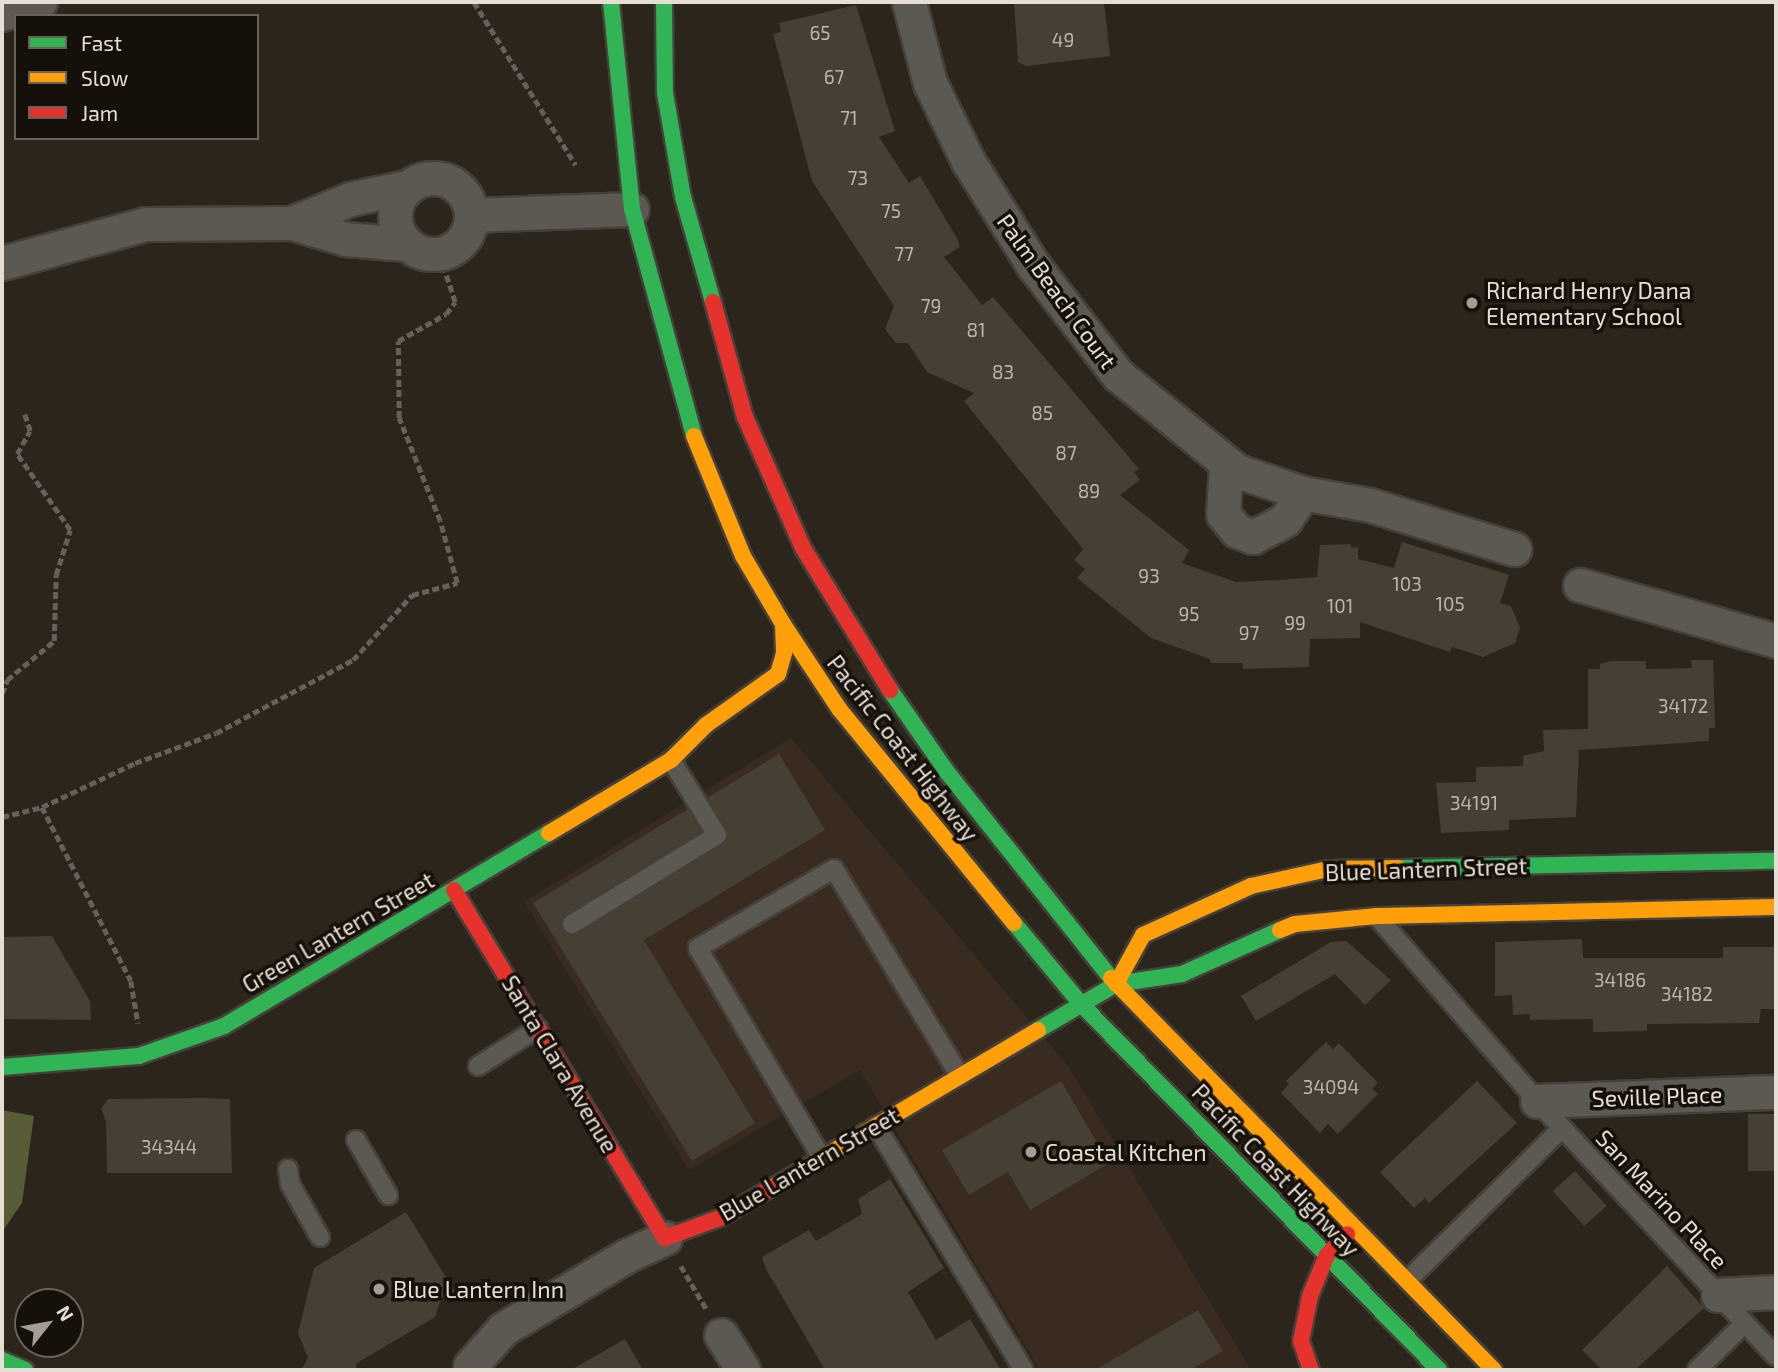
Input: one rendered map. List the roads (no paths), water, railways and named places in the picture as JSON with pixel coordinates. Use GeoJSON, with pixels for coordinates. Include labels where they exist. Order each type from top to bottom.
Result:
{"type":"FeatureCollection","features":[{"type":"Feature","properties":{"kind":"main road","name":"Pacific Coast Highway"},"geometry":{"type":"LineString","coordinates":[[611,2],[632,209],[695,442],[743,556],[783,624],[840,710],[906,794],[1081,1004],[1438,1370]]}},
{"type":"Feature","properties":{"kind":"main road","name":"Pacific Coast Highway"},"geometry":{"type":"LineString","coordinates":[[664,2],[665,93],[683,197],[745,417],[803,548],[871,663],[947,772],[1116,984],[1356,1225],[1494,1370]]}},
{"type":"Feature","properties":{"kind":"main road"},"geometry":{"type":"LineString","coordinates":[[643,142],[632,209],[659,243]]}},
{"type":"Feature","properties":{"kind":"main road"},"geometry":{"type":"LineString","coordinates":[[722,400],[774,522],[808,580],[871,663]]}},
{"type":"Feature","properties":{"kind":"main road","name":"Green Lantern Street"},"geometry":{"type":"LineString","coordinates":[[2,1067],[139,1056],[224,1026],[671,760],[706,725],[778,674],[785,653],[783,624]]}},
{"type":"Feature","properties":{"kind":"main road","name":"Blue Lantern Street"},"geometry":{"type":"LineString","coordinates":[[1116,984],[1143,935],[1251,886],[1328,869],[1776,861]]}},
{"type":"Feature","properties":{"kind":"main road","name":"Santa Clara Avenue"},"geometry":{"type":"LineString","coordinates":[[454,890],[666,1238]]}},
{"type":"Feature","properties":{"kind":"main road","name":"Blue Lantern Street"},"geometry":{"type":"LineString","coordinates":[[666,1238],[722,1217],[1116,984],[1182,974],[1296,924],[1377,916],[1776,907]]}},
{"type":"Feature","properties":{"kind":"main road"},"geometry":{"type":"LineString","coordinates":[[1311,1370],[1301,1341],[1310,1296],[1327,1255],[1356,1225]]}},
{"type":"Feature","properties":{"kind":"main road"},"geometry":{"type":"LineString","coordinates":[[2,1360],[25,1370]]}},
{"type":"Feature","properties":{"kind":"street"},"geometry":{"type":"LineString","coordinates":[[2,14],[40,2]]}},
{"type":"Feature","properties":{"kind":"street","name":"Palm Beach Court"},"geometry":{"type":"LineString","coordinates":[[909,2],[930,83],[968,161],[1033,265],[1118,375],[1226,464],[1303,493],[1370,505],[1524,554]]}},
{"type":"Feature","properties":{"kind":"street"},"geometry":{"type":"LineString","coordinates":[[2,263],[146,224],[292,223],[346,239],[406,244],[416,251],[439,254],[458,245],[468,232],[471,215],[467,198],[447,180],[433,177],[406,187],[350,199],[292,223]]}},
{"type":"Feature","properties":{"kind":"street"},"geometry":{"type":"LineString","coordinates":[[406,187],[394,217],[406,244]]}},
{"type":"Feature","properties":{"kind":"street"},"geometry":{"type":"LineString","coordinates":[[471,215],[632,209]]}},
{"type":"Feature","properties":{"kind":"street"},"geometry":{"type":"LineString","coordinates":[[1226,464],[1223,514],[1237,531],[1253,537],[1285,520],[1303,493]]}},
{"type":"Feature","properties":{"kind":"street"},"geometry":{"type":"LineString","coordinates":[[1580,585],[1776,641]]}},
{"type":"Feature","properties":{"kind":"street","name":"Seville Place"},"geometry":{"type":"LineString","coordinates":[[1537,1101],[1776,1092]]}},
{"type":"Feature","properties":{"kind":"street","name":"Blue Lantern Street"},"geometry":{"type":"LineString","coordinates":[[470,1366],[503,1329],[626,1256],[666,1238]]}},
{"type":"Feature","properties":{"kind":"street"},"geometry":{"type":"LineString","coordinates":[[1718,1295],[1776,1292]]}},
{"type":"Feature","properties":{"kind":"street"},"geometry":{"type":"LineString","coordinates":[[721,1335],[743,1370]]}},
{"type":"Feature","properties":{"kind":"lane"},"geometry":{"type":"LineString","coordinates":[[572,924],[717,835],[671,760]]}},
{"type":"Feature","properties":{"kind":"lane"},"geometry":{"type":"LineString","coordinates":[[822,1158],[698,948],[834,869],[960,1076]]}},
{"type":"Feature","properties":{"kind":"lane","name":"San Marino Place"},"geometry":{"type":"LineString","coordinates":[[1377,916],[1537,1101],[1776,1356]]}},
{"type":"Feature","properties":{"kind":"lane"},"geometry":{"type":"LineString","coordinates":[[478,1066],[538,1028]]}},
{"type":"Feature","properties":{"kind":"lane"},"geometry":{"type":"LineString","coordinates":[[876,1126],[1024,1370]]}},
{"type":"Feature","properties":{"kind":"lane"},"geometry":{"type":"LineString","coordinates":[[1408,1280],[1562,1128]]}},
{"type":"Feature","properties":{"kind":"lane"},"geometry":{"type":"LineString","coordinates":[[356,1140],[388,1195]]}},
{"type":"Feature","properties":{"kind":"lane"},"geometry":{"type":"LineString","coordinates":[[288,1170],[290,1184],[320,1237]]}},
{"type":"Feature","properties":{"kind":"lane"},"geometry":{"type":"LineString","coordinates":[[1697,1370],[1745,1323]]}},
{"type":"Feature","properties":{"kind":"place","name":"Richard Henry Dana Elementary School"},"geometry":{"type":"Point","coordinates":[1472,303]}},
{"type":"Feature","properties":{"kind":"place","name":"Coastal Kitchen"},"geometry":{"type":"Point","coordinates":[1031,1152]}},
{"type":"Feature","properties":{"kind":"place","name":"Blue Lantern Inn"},"geometry":{"type":"Point","coordinates":[379,1289]}}]}
